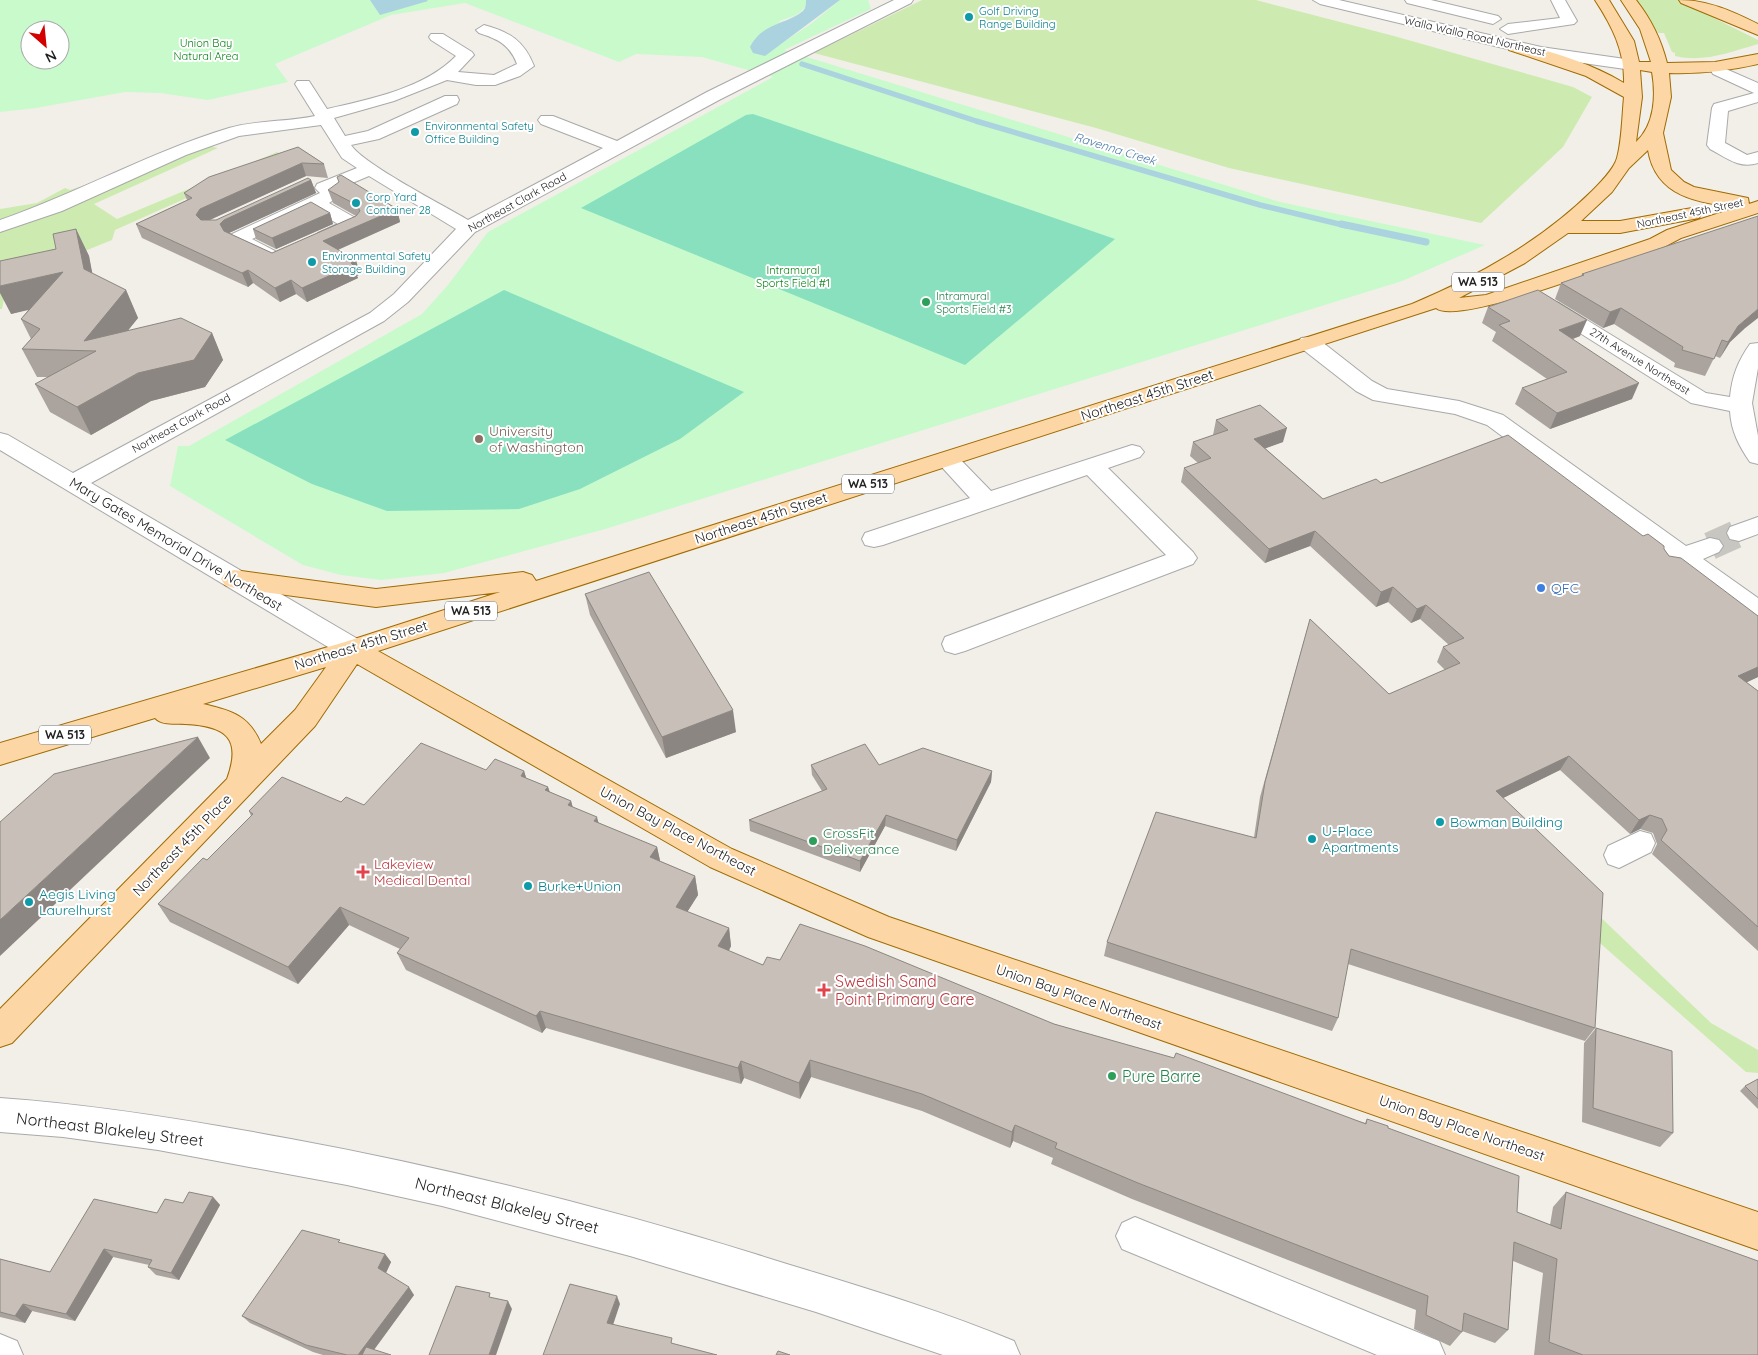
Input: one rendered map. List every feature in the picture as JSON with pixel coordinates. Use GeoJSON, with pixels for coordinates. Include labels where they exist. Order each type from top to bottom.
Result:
{"type":"FeatureCollection","features":[{"type":"Feature","properties":{"kind":"main road"},"geometry":{"type":"LineString","coordinates":[[1602,0],[1620,28],[1630,51],[1634,97],[1628,126],[1626,161]]}},
{"type":"Feature","properties":{"kind":"main road"},"geometry":{"type":"LineString","coordinates":[[1628,0],[1648,32],[1661,68],[1677,90]]}},
{"type":"Feature","properties":{"kind":"main road"},"geometry":{"type":"LineString","coordinates":[[1686,0],[1738,20],[1758,30]]}},
{"type":"Feature","properties":{"kind":"main road"},"geometry":{"type":"LineString","coordinates":[[1710,0],[1738,20]]}},
{"type":"Feature","properties":{"kind":"main road"},"geometry":{"type":"LineString","coordinates":[[1515,47],[1594,72],[1617,84],[1634,97]]}},
{"type":"Feature","properties":{"kind":"main road"},"geometry":{"type":"LineString","coordinates":[[1752,203],[1717,200],[1685,189],[1671,180],[1660,165],[1654,133],[1677,90],[1722,69],[1758,59]]}},
{"type":"Feature","properties":{"kind":"main road"},"geometry":{"type":"LineString","coordinates":[[1632,65],[1661,68],[1722,69]]}},
{"type":"Feature","properties":{"kind":"main road","name":"WA 513"},"geometry":{"type":"LineString","coordinates":[[1562,227],[1604,188],[1626,161],[1654,133]]}},
{"type":"Feature","properties":{"kind":"main road"},"geometry":{"type":"LineString","coordinates":[[1419,308],[1488,301],[1523,290],[1657,243],[1674,234],[1752,203]]}},
{"type":"Feature","properties":{"kind":"main road","name":"Northeast 45th Street"},"geometry":{"type":"LineString","coordinates":[[0,754],[353,649],[1419,308],[1463,290],[1502,270],[1562,227],[1620,227],[1752,203]]}},
{"type":"Feature","properties":{"kind":"main road","name":"Northeast 45th Street"},"geometry":{"type":"LineString","coordinates":[[1562,227],[1592,240],[1613,243],[1674,234]]}},
{"type":"Feature","properties":{"kind":"main road"},"geometry":{"type":"LineString","coordinates":[[234,579],[376,598],[589,573]]}},
{"type":"Feature","properties":{"kind":"main road","name":"Northeast 45th Place"},"geometry":{"type":"LineString","coordinates":[[0,1032],[305,718],[353,649]]}},
{"type":"Feature","properties":{"kind":"main road","name":"Union Bay Place Northeast"},"geometry":{"type":"LineString","coordinates":[[353,649],[721,858],[879,927],[1758,1230]]}},
{"type":"Feature","properties":{"kind":"main road"},"geometry":{"type":"LineString","coordinates":[[130,715],[199,712],[222,718],[243,733],[248,746],[248,767],[238,788]]}},
{"type":"Feature","properties":{"kind":"street","name":"Northeast Clark Road"},"geometry":{"type":"LineString","coordinates":[[73,483],[377,317],[401,298],[468,228],[617,147],[804,50],[883,4],[906,0]]}},
{"type":"Feature","properties":{"kind":"street","name":"Walla Walla Road Northeast"},"geometry":{"type":"LineString","coordinates":[[1320,0],[1515,47],[1632,65]]}},
{"type":"Feature","properties":{"kind":"street"},"geometry":{"type":"LineString","coordinates":[[1412,0],[1493,19]]}},
{"type":"Feature","properties":{"kind":"street"},"geometry":{"type":"LineString","coordinates":[[1465,0],[1508,29]]}},
{"type":"Feature","properties":{"kind":"street"},"geometry":{"type":"LineString","coordinates":[[1494,42],[1508,29],[1569,21],[1558,0]]}},
{"type":"Feature","properties":{"kind":"street"},"geometry":{"type":"LineString","coordinates":[[443,74],[483,82],[508,78],[526,66],[522,54],[505,36],[484,30]]}},
{"type":"Feature","properties":{"kind":"street"},"geometry":{"type":"LineString","coordinates":[[0,226],[55,206],[180,152],[235,132],[260,127],[296,126],[411,89],[443,74],[466,55],[437,37]]}},
{"type":"Feature","properties":{"kind":"street"},"geometry":{"type":"LineString","coordinates":[[1722,69],[1758,89]]}},
{"type":"Feature","properties":{"kind":"street"},"geometry":{"type":"LineString","coordinates":[[303,84],[348,154],[468,228]]}},
{"type":"Feature","properties":{"kind":"street"},"geometry":{"type":"LineString","coordinates":[[1758,97],[1720,108],[1716,145],[1746,161],[1758,157]]}},
{"type":"Feature","properties":{"kind":"street"},"geometry":{"type":"LineString","coordinates":[[340,142],[373,135],[451,100]]}},
{"type":"Feature","properties":{"kind":"street"},"geometry":{"type":"LineString","coordinates":[[547,120],[617,147]]}},
{"type":"Feature","properties":{"kind":"street"},"geometry":{"type":"LineString","coordinates":[[285,255],[276,259],[229,235],[319,196],[370,169]]}},
{"type":"Feature","properties":{"kind":"street"},"geometry":{"type":"LineString","coordinates":[[304,186],[313,182],[319,196],[352,224],[310,244]]}},
{"type":"Feature","properties":{"kind":"street","name":"27th Avenue Northeast"},"geometry":{"type":"LineString","coordinates":[[1523,290],[1699,398],[1741,406]]}},
{"type":"Feature","properties":{"kind":"street"},"geometry":{"type":"LineString","coordinates":[[1309,343],[1364,386],[1381,395],[1459,408],[1495,420],[1674,561],[1758,611]]}},
{"type":"Feature","properties":{"kind":"street"},"geometry":{"type":"LineString","coordinates":[[1758,349],[1748,363],[1741,406],[1744,433],[1748,443],[1758,457]]}},
{"type":"Feature","properties":{"kind":"street","name":"Mary Gates Memorial Drive Northeast"},"geometry":{"type":"LineString","coordinates":[[0,440],[353,649]]}},
{"type":"Feature","properties":{"kind":"street"},"geometry":{"type":"LineString","coordinates":[[874,539],[1132,452]]}},
{"type":"Feature","properties":{"kind":"street"},"geometry":{"type":"LineString","coordinates":[[947,458],[986,501]]}},
{"type":"Feature","properties":{"kind":"street"},"geometry":{"type":"LineString","coordinates":[[955,644],[1184,558],[1092,466]]}},
{"type":"Feature","properties":{"kind":"street"},"geometry":{"type":"LineString","coordinates":[[1674,561],[1710,546]]}},
{"type":"Feature","properties":{"kind":"street","name":"Northeast Blakeley Street"},"geometry":{"type":"LineString","coordinates":[[0,1115],[206,1141],[375,1173],[508,1203],[734,1267],[1000,1355]]}},
{"type":"Feature","properties":{"kind":"street"},"geometry":{"type":"LineString","coordinates":[[1135,1236],[1425,1355]]}},
{"type":"Feature","properties":{"kind":"green space","name":"Intramural Sports Field #1"},"geometry":{"type":"Polygon","coordinates":[[[0,0],[806,0],[806,4],[801,11],[780,21],[766,54],[812,23],[840,0],[868,0],[871,9],[784,50],[1280,202],[1485,245],[1402,281],[605,529],[444,573],[381,580],[341,575],[303,565],[170,486],[178,446],[189,446],[422,314],[448,285],[488,232],[773,77],[702,57],[636,54],[619,62],[465,3],[391,15],[275,64],[288,82],[208,100],[160,93],[125,92],[36,108],[0,112],[0,0]]]}},
{"type":"Feature","properties":{"kind":"green space"},"geometry":{"type":"Polygon","coordinates":[[[922,0],[1256,0],[1394,36],[1573,87],[1592,97],[1563,147],[1481,223],[1229,168],[1096,128],[814,53],[922,0]]]}},
{"type":"Feature","properties":{"kind":"green space"},"geometry":{"type":"Polygon","coordinates":[[[1637,0],[1678,0],[1758,40],[1758,44],[1706,57],[1685,58],[1675,56],[1664,33],[1658,33],[1637,0]]]}},
{"type":"Feature","properties":{"kind":"green space","name":"Intramural Sports Field #3"},"geometry":{"type":"Polygon","coordinates":[[[753,114],[1115,239],[965,365],[581,208],[746,115],[753,114]]]}},
{"type":"Feature","properties":{"kind":"green space"},"geometry":{"type":"Polygon","coordinates":[[[226,138],[210,146],[218,148],[94,204],[117,219],[277,152],[283,155],[115,230],[112,240],[65,259],[6,288],[2,309],[0,309],[0,209],[37,203],[65,188],[70,190],[226,138]]]}},
{"type":"Feature","properties":{"kind":"green space"},"geometry":{"type":"Polygon","coordinates":[[[504,290],[744,392],[680,439],[580,489],[519,509],[387,511],[312,484],[225,440],[504,290]]]}},
{"type":"Feature","properties":{"kind":"green space"},"geometry":{"type":"Polygon","coordinates":[[[1592,909],[1711,1023],[1758,1050],[1758,1073],[1746,1072],[1592,936],[1592,909]]]}},
{"type":"Feature","properties":{"kind":"water"},"geometry":{"type":"Polygon","coordinates":[[[370,0],[427,0],[428,1],[380,15],[370,0]]]}},
{"type":"Feature","properties":{"kind":"water"},"geometry":{"type":"Polygon","coordinates":[[[806,0],[840,0],[765,56],[753,53],[750,47],[761,33],[803,11],[806,0]]]}},
{"type":"Feature","properties":{"kind":"building"},"geometry":{"type":"Polygon","coordinates":[[[298,147],[324,164],[302,163],[200,209],[196,215],[201,220],[216,220],[308,178],[311,180],[224,220],[220,224],[224,231],[272,253],[356,216],[360,211],[357,205],[328,190],[339,182],[337,177],[341,175],[397,209],[323,241],[356,260],[351,263],[353,265],[302,288],[291,280],[275,288],[248,270],[242,273],[136,224],[192,198],[184,193],[209,177],[298,147]]]}},
{"type":"Feature","properties":{"kind":"building"},"geometry":{"type":"Polygon","coordinates":[[[311,202],[330,213],[272,238],[253,229],[311,202]]]}},
{"type":"Feature","properties":{"kind":"building"},"geometry":{"type":"Polygon","coordinates":[[[1758,216],[1758,309],[1738,326],[1728,342],[1722,340],[1714,359],[1682,350],[1683,347],[1621,308],[1610,312],[1561,283],[1584,275],[1582,274],[1758,216]]]}},
{"type":"Feature","properties":{"kind":"building"},"geometry":{"type":"Polygon","coordinates":[[[76,229],[84,269],[126,290],[84,341],[181,318],[212,333],[194,360],[138,373],[77,407],[35,384],[96,351],[22,349],[40,329],[21,319],[63,272],[0,286],[0,261],[56,249],[53,234],[76,229]]]}},
{"type":"Feature","properties":{"kind":"building"},"geometry":{"type":"Polygon","coordinates":[[[1538,290],[1587,320],[1559,330],[1639,383],[1557,413],[1522,388],[1567,372],[1499,325],[1510,321],[1488,307],[1538,290]]]}},
{"type":"Feature","properties":{"kind":"building"},"geometry":{"type":"Polygon","coordinates":[[[1260,405],[1287,428],[1254,439],[1323,499],[1376,479],[1381,483],[1508,435],[1643,536],[1648,534],[1664,546],[1669,556],[1681,558],[1758,616],[1758,667],[1738,676],[1758,691],[1758,927],[1661,840],[1667,830],[1662,819],[1650,815],[1639,820],[1569,756],[1496,791],[1603,893],[1595,1028],[1351,949],[1338,1018],[1107,942],[1156,812],[1256,838],[1265,782],[1310,619],[1389,694],[1460,663],[1443,647],[1464,638],[1426,605],[1417,609],[1393,587],[1381,592],[1315,531],[1269,549],[1184,468],[1211,458],[1193,442],[1228,430],[1216,420],[1260,405]]]}},
{"type":"Feature","properties":{"kind":"building"},"geometry":{"type":"Polygon","coordinates":[[[649,572],[733,710],[662,737],[585,594],[649,572]]]}},
{"type":"Feature","properties":{"kind":"building"},"geometry":{"type":"Polygon","coordinates":[[[198,737],[0,920],[0,822],[54,774],[198,737]]]}},
{"type":"Feature","properties":{"kind":"building"},"geometry":{"type":"Polygon","coordinates":[[[421,743],[486,770],[495,759],[524,771],[521,776],[548,787],[545,790],[571,801],[568,805],[597,817],[594,821],[657,847],[650,857],[695,876],[676,907],[729,928],[718,946],[763,965],[767,957],[780,960],[800,924],[865,946],[1054,1024],[1174,1058],[1176,1053],[1366,1124],[1367,1119],[1388,1126],[1388,1128],[1519,1176],[1517,1212],[1561,1229],[1566,1192],[1758,1261],[1758,1355],[1583,1355],[1549,1342],[1557,1259],[1514,1242],[1508,1330],[1464,1313],[1462,1332],[1426,1315],[1428,1296],[1138,1183],[1055,1148],[1057,1143],[1015,1125],[1012,1132],[922,1094],[810,1060],[799,1083],[741,1061],[738,1068],[540,1011],[536,1016],[397,953],[409,938],[340,907],[288,967],[158,904],[203,858],[207,860],[253,814],[249,811],[282,777],[341,802],[346,797],[364,805],[421,743]]]}},
{"type":"Feature","properties":{"kind":"building"},"geometry":{"type":"Polygon","coordinates":[[[865,744],[879,765],[923,748],[992,771],[957,840],[886,815],[860,861],[749,820],[827,789],[811,765],[865,744]]]}},
{"type":"Feature","properties":{"kind":"building"},"geometry":{"type":"Polygon","coordinates":[[[1596,1028],[1672,1051],[1673,1133],[1593,1108],[1596,1028]]]}},
{"type":"Feature","properties":{"kind":"building"},"geometry":{"type":"Polygon","coordinates":[[[1758,1079],[1758,1099],[1745,1086],[1758,1079]]]}},
{"type":"Feature","properties":{"kind":"building"},"geometry":{"type":"Polygon","coordinates":[[[189,1192],[213,1197],[171,1273],[148,1267],[152,1260],[104,1249],[66,1314],[23,1304],[15,1316],[0,1312],[0,1259],[50,1272],[94,1199],[157,1213],[165,1199],[183,1203],[189,1192]]]}},
{"type":"Feature","properties":{"kind":"building"},"geometry":{"type":"Polygon","coordinates":[[[302,1230],[340,1240],[338,1242],[385,1254],[378,1268],[409,1287],[358,1355],[347,1355],[306,1345],[242,1316],[302,1230]]]}},
{"type":"Feature","properties":{"kind":"building"},"geometry":{"type":"Polygon","coordinates":[[[570,1284],[617,1296],[607,1323],[672,1338],[671,1343],[717,1355],[543,1355],[570,1284]]]}},
{"type":"Feature","properties":{"kind":"building"},"geometry":{"type":"Polygon","coordinates":[[[456,1286],[490,1293],[489,1297],[508,1301],[489,1355],[429,1355],[456,1286]]]}},
{"type":"Feature","properties":{"kind":"building"},"geometry":{"type":"Polygon","coordinates":[[[366,1347],[391,1355],[362,1355],[366,1347]]]}},
{"type":"Feature","properties":{"kind":"building"},"geometry":{"type":"Polygon","coordinates":[[[778,1351],[790,1355],[776,1355],[778,1351]]]}},
{"type":"Feature","properties":{"kind":"waterway","name":"Ravenna Creek"},"geometry":{"type":"LineString","coordinates":[[802,64],[976,121],[1260,205],[1347,226]]}},
{"type":"Feature","properties":{"kind":"waterway","name":"Ravenna Creek"},"geometry":{"type":"LineString","coordinates":[[1341,224],[1426,242]]}},
{"type":"Feature","properties":{"kind":"tunnel"},"geometry":{"type":"LineString","coordinates":[[1710,546],[1739,533]]}},
{"type":"Feature","properties":{"kind":"place","name":"Golf Driving Range Building"},"geometry":{"type":"Point","coordinates":[969,17]}},
{"type":"Feature","properties":{"kind":"place","name":"Environmental Safety Office Building"},"geometry":{"type":"Point","coordinates":[415,132]}},
{"type":"Feature","properties":{"kind":"place","name":"Corp Yard Container 28"},"geometry":{"type":"Point","coordinates":[356,203]}},
{"type":"Feature","properties":{"kind":"place","name":"Environmental Safety Storage Building"},"geometry":{"type":"Point","coordinates":[312,262]}},
{"type":"Feature","properties":{"kind":"place","name":"Intramural Sports Field #3"},"geometry":{"type":"Point","coordinates":[926,302]}},
{"type":"Feature","properties":{"kind":"place","name":"University of Washington"},"geometry":{"type":"Point","coordinates":[479,439]}},
{"type":"Feature","properties":{"kind":"place","name":"QFC"},"geometry":{"type":"Point","coordinates":[1541,588]}},
{"type":"Feature","properties":{"kind":"place","name":"Bowman Building"},"geometry":{"type":"Point","coordinates":[1440,822]}},
{"type":"Feature","properties":{"kind":"place","name":"U-Place Apartments"},"geometry":{"type":"Point","coordinates":[1312,839]}},
{"type":"Feature","properties":{"kind":"place","name":"CrossFit Deliverance"},"geometry":{"type":"Point","coordinates":[813,841]}},
{"type":"Feature","properties":{"kind":"place","name":"Lakeview Medical Dental"},"geometry":{"type":"Point","coordinates":[363,872]}},
{"type":"Feature","properties":{"kind":"place","name":"Burke+Union"},"geometry":{"type":"Point","coordinates":[528,886]}},
{"type":"Feature","properties":{"kind":"place","name":"Aegis Living Laurelhurst"},"geometry":{"type":"Point","coordinates":[29,902]}},
{"type":"Feature","properties":{"kind":"place","name":"Swedish Sand Point Primary Care"},"geometry":{"type":"Point","coordinates":[824,990]}},
{"type":"Feature","properties":{"kind":"place","name":"Pure Barre"},"geometry":{"type":"Point","coordinates":[1112,1076]}},
{"type":"Feature","properties":{"kind":"park label","name":"Union Bay Natural Area"},"geometry":{"type":"Point","coordinates":[206,49]}}]}
